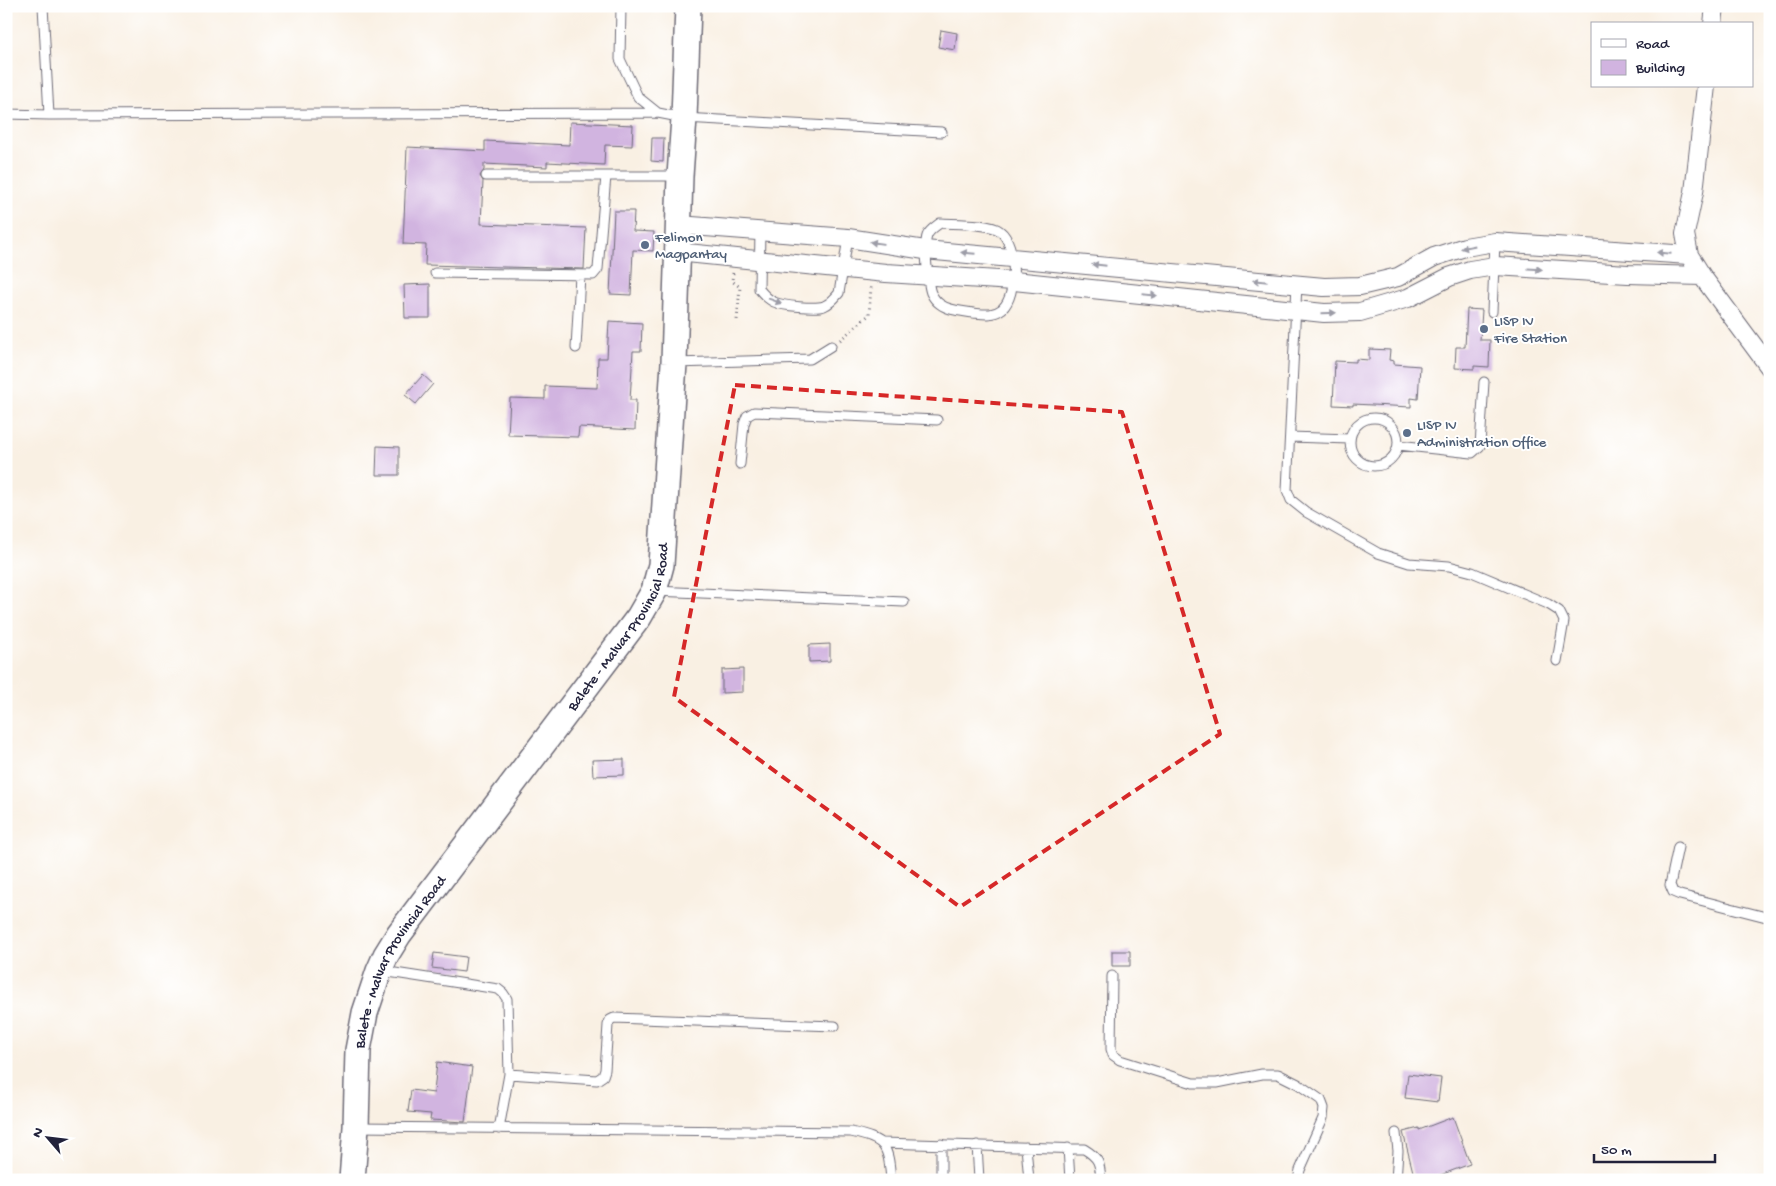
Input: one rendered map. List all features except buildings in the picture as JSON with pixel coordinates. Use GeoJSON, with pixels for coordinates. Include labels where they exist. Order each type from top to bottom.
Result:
{"type":"FeatureCollection","features":[{"type":"Feature","properties":{"kind":"main road","name":"Balete - Malvar Provincial Road"},"geometry":{"type":"LineString","coordinates":[[352,1180],[356,1127],[358,1050],[365,1013],[386,955],[399,934],[639,617],[654,591],[661,565],[674,363],[688,6]]}},
{"type":"Feature","properties":{"kind":"street"},"geometry":{"type":"LineString","coordinates":[[1713,22],[1715,6]]}},
{"type":"Feature","properties":{"kind":"street"},"geometry":{"type":"LineString","coordinates":[[1706,88],[1694,192],[1685,234],[1689,255],[1702,276],[1770,368]]}},
{"type":"Feature","properties":{"kind":"street"},"geometry":{"type":"LineString","coordinates":[[679,225],[848,238],[925,250],[1012,256],[1324,287],[1360,286],[1398,276],[1434,257],[1465,247],[1495,242],[1689,255]]}},
{"type":"Feature","properties":{"kind":"street"},"geometry":{"type":"LineString","coordinates":[[677,252],[929,276],[1014,281],[1324,313],[1360,312],[1408,298],[1449,277],[1470,270],[1495,266],[1628,274],[1702,276]]}},
{"type":"Feature","properties":{"kind":"lane"},"geometry":{"type":"LineString","coordinates":[[43,6],[49,115]]}},
{"type":"Feature","properties":{"kind":"lane"},"geometry":{"type":"LineString","coordinates":[[621,6],[620,59],[638,96],[658,113]]}},
{"type":"Feature","properties":{"kind":"lane"},"geometry":{"type":"LineString","coordinates":[[6,114],[658,113],[684,118],[942,132]]}},
{"type":"Feature","properties":{"kind":"lane"},"geometry":{"type":"LineString","coordinates":[[486,176],[680,176]]}},
{"type":"Feature","properties":{"kind":"lane"},"geometry":{"type":"LineString","coordinates":[[435,274],[593,276],[598,269],[606,176]]}},
{"type":"Feature","properties":{"kind":"lane"},"geometry":{"type":"LineString","coordinates":[[940,223],[992,227],[1001,232],[1012,256],[1014,281],[1009,301],[997,313],[987,315],[952,310],[942,306],[930,292],[925,250],[927,236],[932,228],[940,223]]}},
{"type":"Feature","properties":{"kind":"lane"},"geometry":{"type":"LineString","coordinates":[[760,230],[759,289],[765,297],[775,303],[817,308],[826,305],[839,293],[848,238]]}},
{"type":"Feature","properties":{"kind":"lane"},"geometry":{"type":"LineString","coordinates":[[1492,312],[1495,242]]}},
{"type":"Feature","properties":{"kind":"lane"},"geometry":{"type":"LineString","coordinates":[[576,348],[580,276]]}},
{"type":"Feature","properties":{"kind":"lane"},"geometry":{"type":"LineString","coordinates":[[1297,284],[1287,490],[1291,500],[1306,512],[1378,553],[1409,563],[1449,566],[1472,572],[1548,604],[1559,611],[1564,621],[1557,661]]}},
{"type":"Feature","properties":{"kind":"lane"},"geometry":{"type":"LineString","coordinates":[[674,363],[810,359],[831,346]]}},
{"type":"Feature","properties":{"kind":"lane"},"geometry":{"type":"LineString","coordinates":[[1398,446],[1472,453],[1476,451],[1480,446],[1484,382]]}},
{"type":"Feature","properties":{"kind":"lane"},"geometry":{"type":"LineString","coordinates":[[740,464],[744,424],[747,416],[754,412],[936,420]]}},
{"type":"Feature","properties":{"kind":"lane"},"geometry":{"type":"LineString","coordinates":[[1378,418],[1394,428],[1398,436],[1398,446],[1389,462],[1380,466],[1371,466],[1362,463],[1355,457],[1351,449],[1350,439],[1360,423],[1368,419],[1378,418]]}},
{"type":"Feature","properties":{"kind":"lane"},"geometry":{"type":"LineString","coordinates":[[1290,437],[1350,439]]}},
{"type":"Feature","properties":{"kind":"lane"},"geometry":{"type":"LineString","coordinates":[[654,591],[904,602]]}},
{"type":"Feature","properties":{"kind":"lane"},"geometry":{"type":"LineString","coordinates":[[1678,847],[1670,885],[1673,892],[1770,918]]}},
{"type":"Feature","properties":{"kind":"lane"},"geometry":{"type":"LineString","coordinates":[[379,971],[498,989],[504,993],[507,999],[509,1074],[500,1130]]}},
{"type":"Feature","properties":{"kind":"lane"},"geometry":{"type":"LineString","coordinates":[[1112,976],[1110,1049],[1113,1055],[1120,1060],[1193,1083],[1217,1083],[1262,1074],[1278,1074],[1298,1084],[1321,1100],[1324,1108],[1324,1118],[1300,1170],[1298,1180]]}},
{"type":"Feature","properties":{"kind":"lane"},"geometry":{"type":"LineString","coordinates":[[509,1074],[597,1080],[603,1076],[605,1070],[608,1025],[610,1020],[614,1018],[835,1026]]}},
{"type":"Feature","properties":{"kind":"lane"},"geometry":{"type":"LineString","coordinates":[[356,1127],[500,1130],[851,1132],[871,1137],[882,1143],[1084,1149],[1095,1156],[1100,1164],[1101,1180]]}},
{"type":"Feature","properties":{"kind":"lane"},"geometry":{"type":"LineString","coordinates":[[1396,1134],[1398,1151],[1396,1180]]}},
{"type":"Feature","properties":{"kind":"lane"},"geometry":{"type":"LineString","coordinates":[[882,1143],[889,1155],[891,1180]]}},
{"type":"Feature","properties":{"kind":"lane"},"geometry":{"type":"LineString","coordinates":[[941,1144],[941,1180]]}},
{"type":"Feature","properties":{"kind":"lane"},"geometry":{"type":"LineString","coordinates":[[977,1145],[979,1180]]}},
{"type":"Feature","properties":{"kind":"lane"},"geometry":{"type":"LineString","coordinates":[[1026,1147],[1029,1180]]}},
{"type":"Feature","properties":{"kind":"lane"},"geometry":{"type":"LineString","coordinates":[[1068,1148],[1070,1180]]}},
{"type":"Feature","properties":{"kind":"path"},"geometry":{"type":"LineString","coordinates":[[831,346],[869,315],[872,271]]}},
{"type":"Feature","properties":{"kind":"highlighted area"},"geometry":{"type":"Polygon","coordinates":[[[735,385],[1122,412],[1220,734],[960,907],[674,697],[735,385]]]}},
{"type":"Feature","properties":{"kind":"place","name":"Felimon Magpantay"},"geometry":{"type":"Point","coordinates":[645,245]}},
{"type":"Feature","properties":{"kind":"place","name":"LISP IV Fire Station"},"geometry":{"type":"Point","coordinates":[1484,329]}},
{"type":"Feature","properties":{"kind":"place","name":"LISP IV Administration Office"},"geometry":{"type":"Point","coordinates":[1407,433]}}]}
